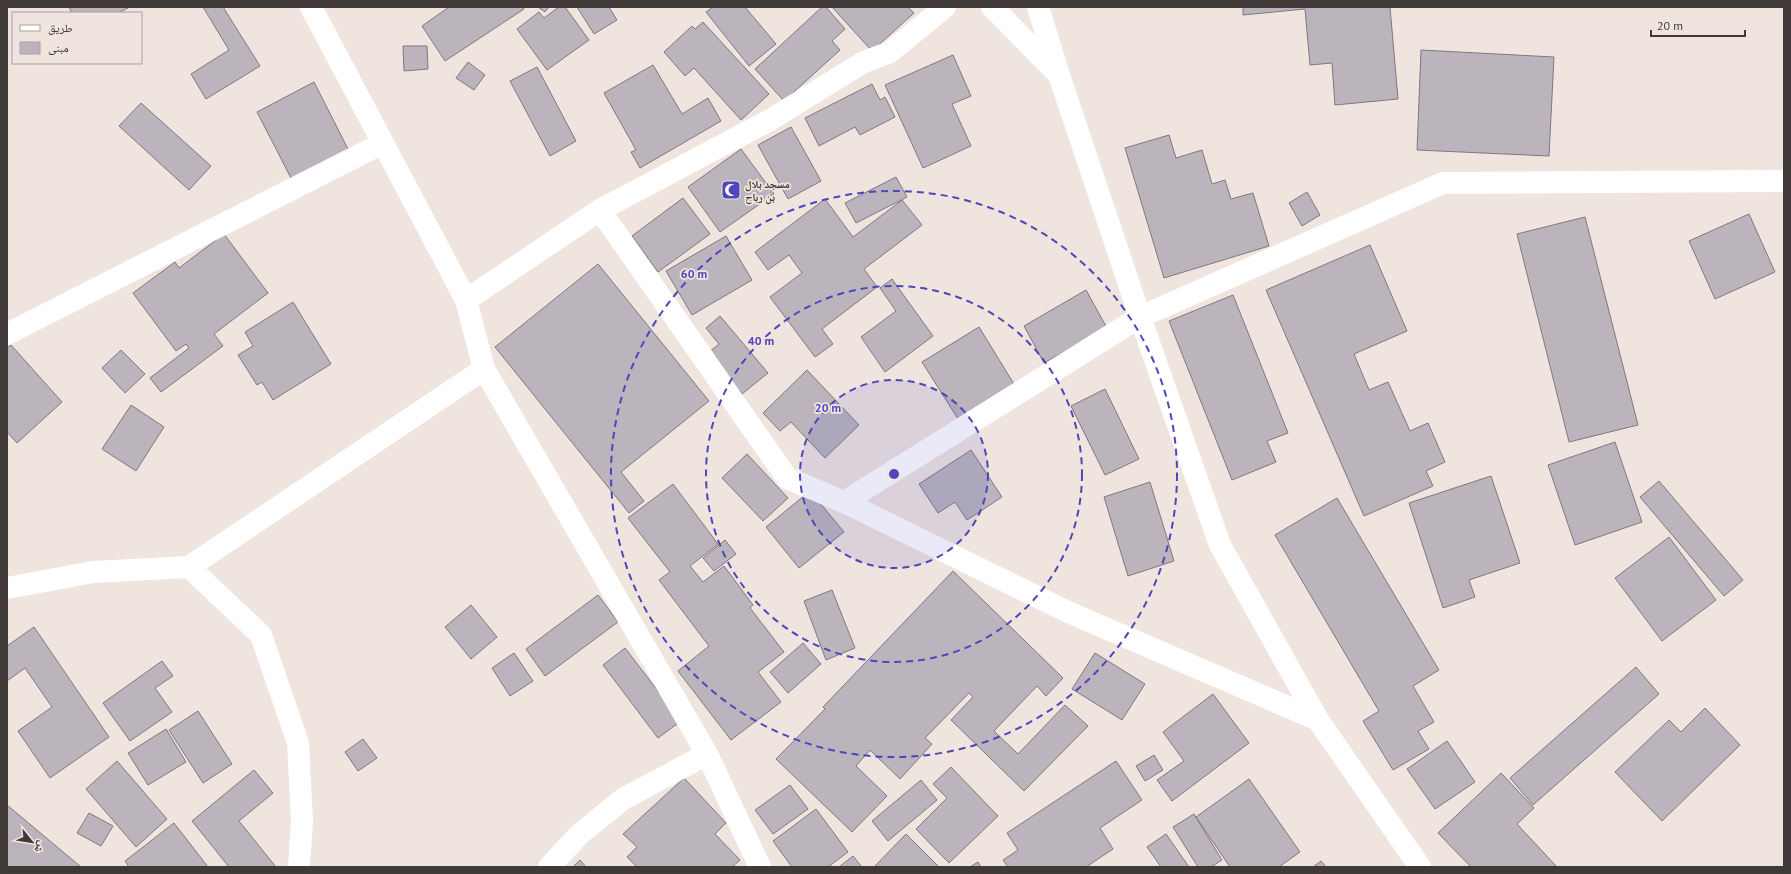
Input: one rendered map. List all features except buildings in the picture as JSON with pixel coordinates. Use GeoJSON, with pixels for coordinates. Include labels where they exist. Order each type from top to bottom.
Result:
{"type":"FeatureCollection","features":[{"type":"Feature","properties":{"kind":"street"},"geometry":{"type":"LineString","coordinates":[[311,7],[466,300],[484,369],[707,754],[760,867]]}},
{"type":"Feature","properties":{"kind":"street"},"geometry":{"type":"LineString","coordinates":[[466,300],[600,210],[770,120],[862,63],[890,52],[945,7]]}},
{"type":"Feature","properties":{"kind":"street"},"geometry":{"type":"LineString","coordinates":[[992,7],[1059,75]]}},
{"type":"Feature","properties":{"kind":"street"},"geometry":{"type":"LineString","coordinates":[[1038,7],[1059,75],[1140,317],[1220,545],[1318,720],[1420,867]]}},
{"type":"Feature","properties":{"kind":"street"},"geometry":{"type":"LineString","coordinates":[[7,334],[383,143]]}},
{"type":"Feature","properties":{"kind":"street"},"geometry":{"type":"LineString","coordinates":[[844,502],[1140,317],[1443,183],[1784,181]]}},
{"type":"Feature","properties":{"kind":"street"},"geometry":{"type":"LineString","coordinates":[[600,210],[787,478],[844,502],[1068,612],[1318,720]]}},
{"type":"Feature","properties":{"kind":"street"},"geometry":{"type":"LineString","coordinates":[[7,588],[92,572],[189,567],[484,369]]}},
{"type":"Feature","properties":{"kind":"street"},"geometry":{"type":"LineString","coordinates":[[189,567],[262,635],[298,743],[302,820],[299,867]]}},
{"type":"Feature","properties":{"kind":"street"},"geometry":{"type":"LineString","coordinates":[[549,867],[580,834],[623,799],[707,754]]}},
{"type":"Feature","properties":{"kind":"place","name":"مسجد بلال بن رباح"},"geometry":{"type":"Point","coordinates":[731,190]}}]}
